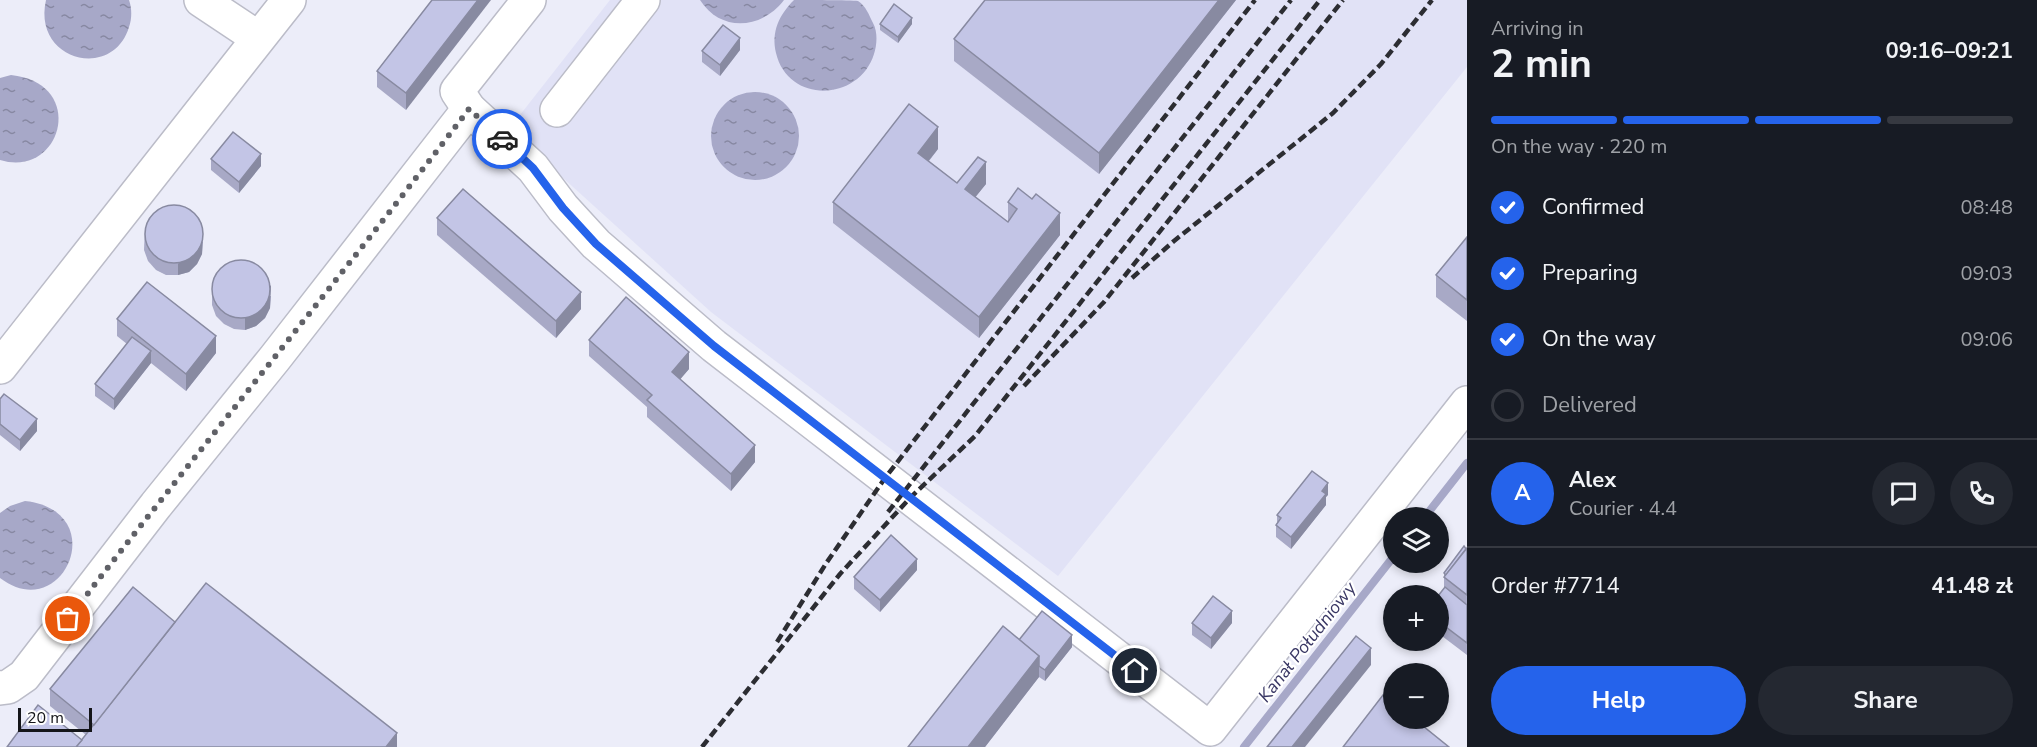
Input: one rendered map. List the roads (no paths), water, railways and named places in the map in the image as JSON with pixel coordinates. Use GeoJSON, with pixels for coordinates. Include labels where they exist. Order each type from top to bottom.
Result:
{"type":"FeatureCollection","features":[{"type":"Feature","properties":{"kind":"lane"},"geometry":{"type":"LineString","coordinates":[[201,0],[258,38]]}},
{"type":"Feature","properties":{"kind":"lane"},"geometry":{"type":"LineString","coordinates":[[0,368],[289,0]]}},
{"type":"Feature","properties":{"kind":"lane"},"geometry":{"type":"LineString","coordinates":[[529,0],[457,91],[469,109],[533,168],[563,208],[596,244],[714,346],[1210,729],[1467,402]]}},
{"type":"Feature","properties":{"kind":"lane"},"geometry":{"type":"LineString","coordinates":[[557,111],[643,0]]}},
{"type":"Feature","properties":{"kind":"lane"},"geometry":{"type":"LineString","coordinates":[[0,688],[8,687],[24,676],[469,109]]}},
{"type":"Feature","properties":{"kind":"water"},"geometry":{"type":"Polygon","coordinates":[[[46,0],[129,0],[130,24],[120,44],[107,54],[92,58],[76,57],[62,50],[51,38],[45,21],[46,0]]]}},
{"type":"Feature","properties":{"kind":"water"},"geometry":{"type":"Polygon","coordinates":[[[700,0],[784,0],[765,17],[742,23],[719,18],[700,0]]]}},
{"type":"Feature","properties":{"kind":"water"},"geometry":{"type":"Polygon","coordinates":[[[794,0],[858,1],[865,8],[876,30],[876,47],[866,70],[854,81],[840,88],[824,91],[808,88],[794,81],[783,70],[776,53],[776,31],[780,18],[794,0]]]}},
{"type":"Feature","properties":{"kind":"water"},"geometry":{"type":"Polygon","coordinates":[[[11,75],[35,82],[50,94],[58,110],[58,128],[51,144],[39,156],[21,162],[0,160],[0,78],[11,75]]]}},
{"type":"Feature","properties":{"kind":"water"},"geometry":{"type":"Polygon","coordinates":[[[755,92],[772,96],[786,105],[795,119],[799,136],[795,153],[786,167],[772,176],[755,180],[738,176],[724,167],[715,153],[711,136],[715,119],[724,105],[738,96],[755,92]]]}},
{"type":"Feature","properties":{"kind":"water"},"geometry":{"type":"Polygon","coordinates":[[[25,501],[52,509],[67,524],[72,542],[69,561],[59,577],[43,588],[23,589],[0,578],[0,513],[10,506],[25,501]]]}},
{"type":"Feature","properties":{"kind":"waterway","name":"Kanał Południowy"},"geometry":{"type":"LineString","coordinates":[[1433,507],[1467,463]]}},
{"type":"Feature","properties":{"kind":"waterway","name":"Kanał Południowy"},"geometry":{"type":"LineString","coordinates":[[1244,747],[1383,570]]}},
{"type":"Feature","properties":{"kind":"railway"},"geometry":{"type":"LineString","coordinates":[[777,642],[827,562],[885,478],[1255,0]]}},
{"type":"Feature","properties":{"kind":"railway"},"geometry":{"type":"LineString","coordinates":[[888,512],[1291,0]]}},
{"type":"Feature","properties":{"kind":"railway"},"geometry":{"type":"LineString","coordinates":[[702,747],[840,574],[910,498],[975,436],[1320,0]]}},
{"type":"Feature","properties":{"kind":"railway"},"geometry":{"type":"LineString","coordinates":[[1024,386],[1104,302],[1343,0]]}},
{"type":"Feature","properties":{"kind":"railway"},"geometry":{"type":"LineString","coordinates":[[1132,278],[1174,241],[1333,113],[1381,64],[1432,0]]}}]}
